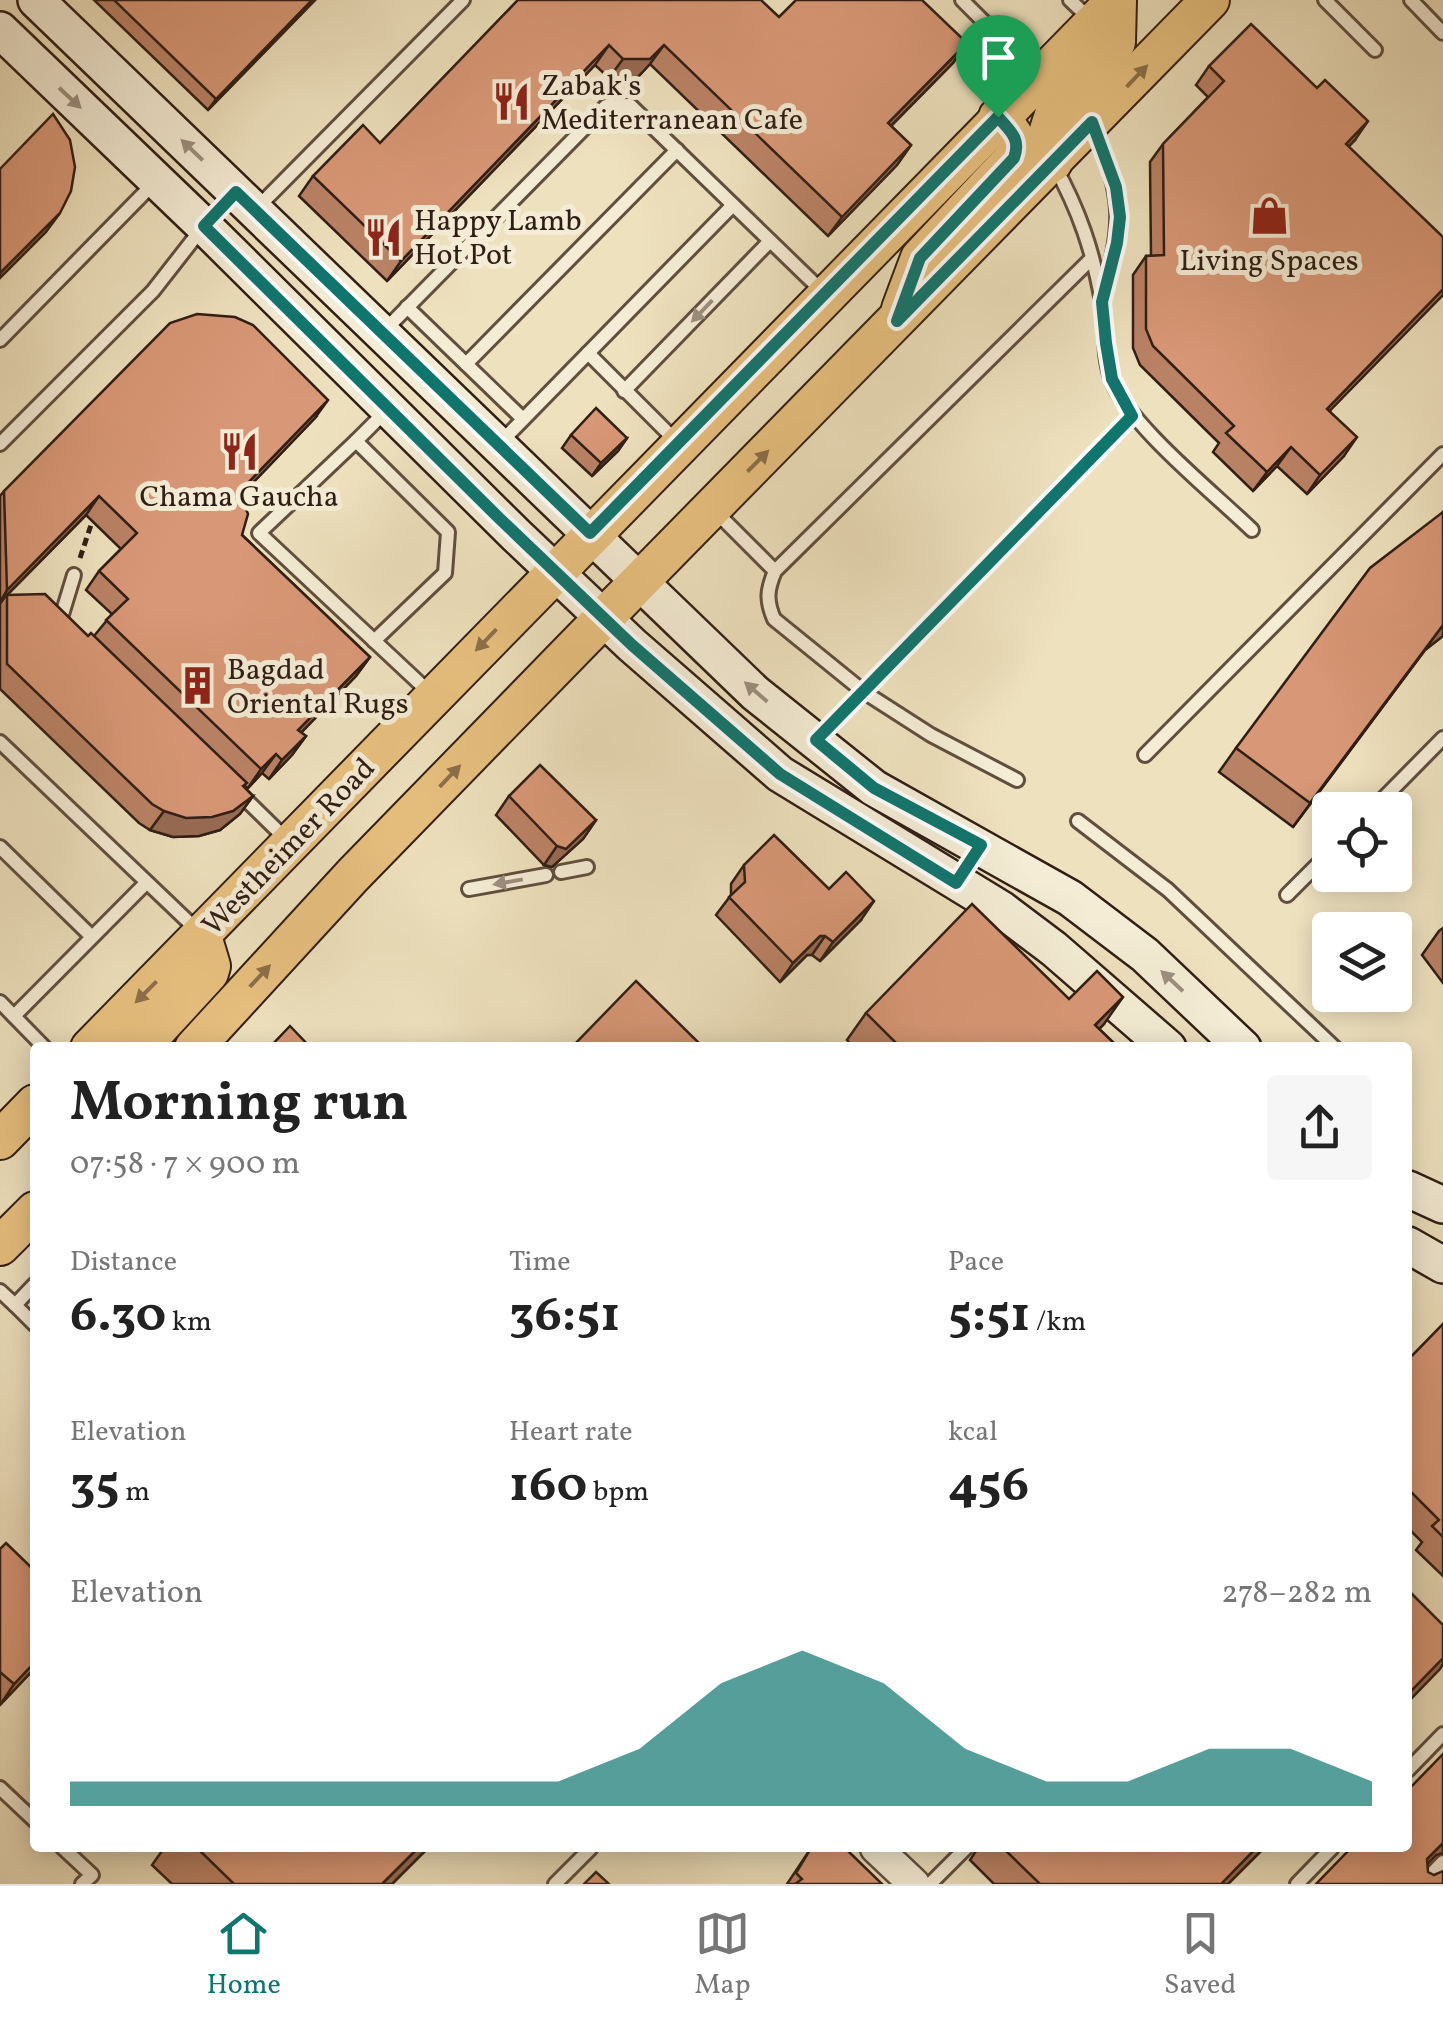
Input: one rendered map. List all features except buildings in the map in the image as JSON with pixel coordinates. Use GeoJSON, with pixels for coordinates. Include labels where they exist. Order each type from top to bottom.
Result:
{"type":"FeatureCollection","features":[{"type":"Feature","properties":{"kind":"main road"},"geometry":{"type":"LineString","coordinates":[[36,0],[382,332],[511,432],[590,533],[755,693],[874,788],[1070,898],[1145,955],[1237,1042]]}},
{"type":"Feature","properties":{"kind":"main road"},"geometry":{"type":"LineString","coordinates":[[200,1042],[354,875],[1210,0]]}},
{"type":"Feature","properties":{"kind":"main road"},"geometry":{"type":"LineString","coordinates":[[1053,162],[1051,118],[1056,106],[1116,42],[1099,6]]}},
{"type":"Feature","properties":{"kind":"main road","name":"Westheimer Road"},"geometry":{"type":"LineString","coordinates":[[96,1042],[1039,77],[1099,6]]}},
{"type":"Feature","properties":{"kind":"main road"},"geometry":{"type":"LineString","coordinates":[[0,30],[554,571],[780,774],[1001,909],[1161,1042]]}},
{"type":"Feature","properties":{"kind":"main road"},"geometry":{"type":"LineString","coordinates":[[897,321],[920,258],[1014,158],[1018,146],[1015,136],[998,117]]}},
{"type":"Feature","properties":{"kind":"main road"},"geometry":{"type":"LineString","coordinates":[[204,226],[246,201]]}},
{"type":"Feature","properties":{"kind":"main road"},"geometry":{"type":"LineString","coordinates":[[956,883],[981,845]]}},
{"type":"Feature","properties":{"kind":"main road"},"geometry":{"type":"LineString","coordinates":[[1001,909],[1028,872]]}},
{"type":"Feature","properties":{"kind":"main road"},"geometry":{"type":"LineString","coordinates":[[146,1042],[209,973],[211,966],[202,936]]}},
{"type":"Feature","properties":{"kind":"main road"},"geometry":{"type":"LineString","coordinates":[[0,1140],[30,1109]]}},
{"type":"Feature","properties":{"kind":"main road"},"geometry":{"type":"LineString","coordinates":[[1412,1191],[1443,1205]]}},
{"type":"Feature","properties":{"kind":"main road"},"geometry":{"type":"LineString","coordinates":[[0,1246],[30,1216]]}},
{"type":"Feature","properties":{"kind":"main road"},"geometry":{"type":"LineString","coordinates":[[1412,1247],[1443,1265]]}},
{"type":"Feature","properties":{"kind":"street"},"geometry":{"type":"LineString","coordinates":[[889,1852],[914,1884]]}},
{"type":"Feature","properties":{"kind":"lane"},"geometry":{"type":"LineString","coordinates":[[246,201],[462,0]]}},
{"type":"Feature","properties":{"kind":"lane"},"geometry":{"type":"LineString","coordinates":[[962,0],[1039,77]]}},
{"type":"Feature","properties":{"kind":"lane"},"geometry":{"type":"LineString","coordinates":[[1324,0],[1375,50]]}},
{"type":"Feature","properties":{"kind":"lane"},"geometry":{"type":"LineString","coordinates":[[1411,0],[1443,33]]}},
{"type":"Feature","properties":{"kind":"lane"},"geometry":{"type":"LineString","coordinates":[[382,332],[606,106],[630,105],[826,295]]}},
{"type":"Feature","properties":{"kind":"lane"},"geometry":{"type":"LineString","coordinates":[[1092,122],[1116,187],[1120,217],[1102,302]]}},
{"type":"Feature","properties":{"kind":"lane"},"geometry":{"type":"LineString","coordinates":[[466,364],[677,150]]}},
{"type":"Feature","properties":{"kind":"lane"},"geometry":{"type":"LineString","coordinates":[[1053,162],[1077,206],[1102,302],[1112,379],[1132,416],[1252,530]]}},
{"type":"Feature","properties":{"kind":"lane"},"geometry":{"type":"LineString","coordinates":[[0,340],[156,180]]}},
{"type":"Feature","properties":{"kind":"lane"},"geometry":{"type":"LineString","coordinates":[[407,307],[466,364],[511,432],[733,205]]}},
{"type":"Feature","properties":{"kind":"lane"},"geometry":{"type":"LineString","coordinates":[[0,444],[153,290],[204,226]]}},
{"type":"Feature","properties":{"kind":"lane"},"geometry":{"type":"LineString","coordinates":[[624,391],[770,241]]}},
{"type":"Feature","properties":{"kind":"lane"},"geometry":{"type":"LineString","coordinates":[[1016,780],[931,735],[864,692],[774,619],[767,602],[767,588],[775,571],[1090,259]]}},
{"type":"Feature","properties":{"kind":"lane"},"geometry":{"type":"LineString","coordinates":[[588,354],[678,444]]}},
{"type":"Feature","properties":{"kind":"lane"},"geometry":{"type":"LineString","coordinates":[[388,408],[258,533],[433,696]]}},
{"type":"Feature","properties":{"kind":"lane"},"geometry":{"type":"LineString","coordinates":[[816,740],[1132,416]]}},
{"type":"Feature","properties":{"kind":"lane"},"geometry":{"type":"LineString","coordinates":[[356,441],[448,532],[445,573],[374,641]]}},
{"type":"Feature","properties":{"kind":"lane"},"geometry":{"type":"LineString","coordinates":[[1145,755],[1443,454]]}},
{"type":"Feature","properties":{"kind":"lane"},"geometry":{"type":"LineString","coordinates":[[712,508],[775,571]]}},
{"type":"Feature","properties":{"kind":"lane"},"geometry":{"type":"LineString","coordinates":[[74,575],[60,621],[74,634]]}},
{"type":"Feature","properties":{"kind":"lane"},"geometry":{"type":"LineString","coordinates":[[1390,792],[1443,738]]}},
{"type":"Feature","properties":{"kind":"lane"},"geometry":{"type":"LineString","coordinates":[[0,742],[202,936]]}},
{"type":"Feature","properties":{"kind":"lane"},"geometry":{"type":"LineString","coordinates":[[223,778],[291,843]]}},
{"type":"Feature","properties":{"kind":"lane"},"geometry":{"type":"LineString","coordinates":[[1078,822],[1168,890],[1329,1042]]}},
{"type":"Feature","properties":{"kind":"lane"},"geometry":{"type":"LineString","coordinates":[[0,848],[92,937]]}},
{"type":"Feature","properties":{"kind":"lane"},"geometry":{"type":"LineString","coordinates":[[561,872],[587,868]]}},
{"type":"Feature","properties":{"kind":"lane"},"geometry":{"type":"LineString","coordinates":[[1288,896],[1312,871]]}},
{"type":"Feature","properties":{"kind":"lane"},"geometry":{"type":"LineString","coordinates":[[469,889],[546,875]]}},
{"type":"Feature","properties":{"kind":"lane"},"geometry":{"type":"LineString","coordinates":[[14,1016],[146,883]]}},
{"type":"Feature","properties":{"kind":"lane"},"geometry":{"type":"LineString","coordinates":[[0,1002],[40,1042]]}},
{"type":"Feature","properties":{"kind":"lane"},"geometry":{"type":"LineString","coordinates":[[15,1306],[30,1290]]}},
{"type":"Feature","properties":{"kind":"lane"},"geometry":{"type":"LineString","coordinates":[[0,1291],[30,1320]]}},
{"type":"Feature","properties":{"kind":"lane"},"geometry":{"type":"LineString","coordinates":[[1412,1766],[1443,1734]]}},
{"type":"Feature","properties":{"kind":"lane"},"geometry":{"type":"LineString","coordinates":[[0,1788],[30,1817]]}},
{"type":"Feature","properties":{"kind":"lane"},"geometry":{"type":"LineString","coordinates":[[66,1852],[92,1875],[82,1884]]}},
{"type":"Feature","properties":{"kind":"lane"},"geometry":{"type":"LineString","coordinates":[[555,1884],[588,1852]]}},
{"type":"Feature","properties":{"kind":"lane"},"geometry":{"type":"LineString","coordinates":[[930,1884],[962,1852]]}},
{"type":"Feature","properties":{"kind":"lane"},"geometry":{"type":"LineString","coordinates":[[1297,1884],[1328,1852]]}},
{"type":"Feature","properties":{"kind":"lane"},"geometry":{"type":"LineString","coordinates":[[1422,1884],[1443,1862]]}},
{"type":"Feature","properties":{"kind":"path"},"geometry":{"type":"LineString","coordinates":[[74,575],[91,525],[104,511]]}},
{"type":"Feature","properties":{"kind":"place","name":"Zabak's Mediterranean Cafe"},"geometry":{"type":"Point","coordinates":[511,102]}},
{"type":"Feature","properties":{"kind":"place","name":"Living Spaces"},"geometry":{"type":"Point","coordinates":[1269,216]}},
{"type":"Feature","properties":{"kind":"place","name":"Happy Lamb Hot Pot"},"geometry":{"type":"Point","coordinates":[384,237]}},
{"type":"Feature","properties":{"kind":"place","name":"Chama Gaucha"},"geometry":{"type":"Point","coordinates":[239,452]}},
{"type":"Feature","properties":{"kind":"place","name":"Bagdad Oriental Rugs"},"geometry":{"type":"Point","coordinates":[197,686]}},
{"type":"Feature","properties":{"kind":"route"},"geometry":{"type":"LineString","coordinates":[[998,117],[1015,136],[1018,146],[1014,158],[920,258],[897,321],[1092,122],[1116,187],[1120,217],[1102,302],[1106,343],[1112,379],[1132,416],[816,740],[874,788],[981,845],[956,883],[780,774],[632,645],[204,226],[236,192],[590,533],[998,117]]}}]}
